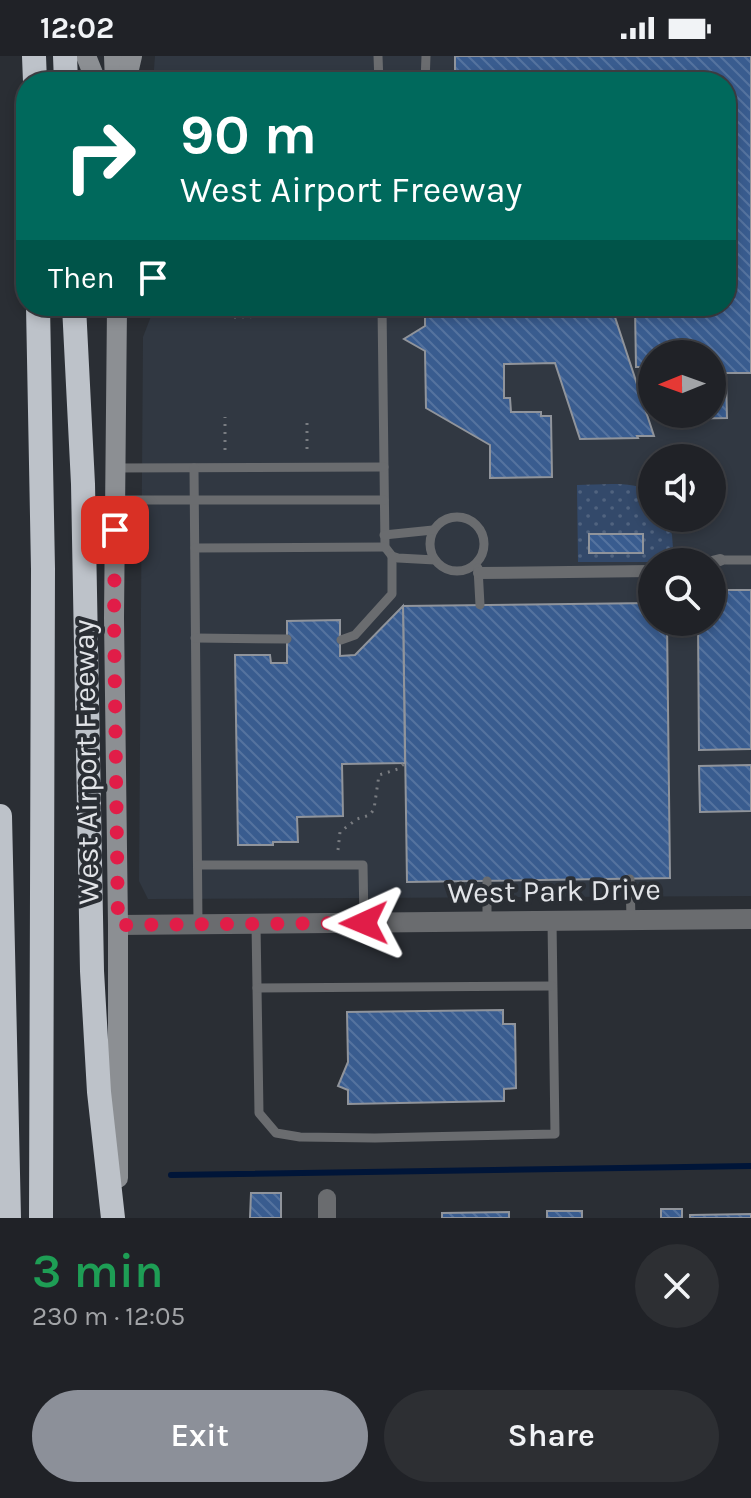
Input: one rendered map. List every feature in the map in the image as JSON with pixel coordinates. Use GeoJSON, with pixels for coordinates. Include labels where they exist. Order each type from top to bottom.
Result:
{"type":"FeatureCollection","features":[{"type":"Feature","properties":{"kind":"highway"},"geometry":{"type":"LineString","coordinates":[[38,316],[43,569],[41,1218]]}},
{"type":"Feature","properties":{"kind":"highway"},"geometry":{"type":"LineString","coordinates":[[75,316],[83,484],[92,971],[99,1092],[115,1218]]}},
{"type":"Feature","properties":{"kind":"highway"},"geometry":{"type":"LineString","coordinates":[[0,816],[9,1218]]}},
{"type":"Feature","properties":{"kind":"main road","name":"West Airport Freeway"},"geometry":{"type":"LineString","coordinates":[[115,1218],[118,925],[114,618],[116,316]]}},
{"type":"Feature","properties":{"kind":"street"},"geometry":{"type":"LineString","coordinates":[[478,566],[638,571]]}},
{"type":"Feature","properties":{"kind":"street","name":"West Park Drive"},"geometry":{"type":"LineString","coordinates":[[118,925],[751,919]]}},
{"type":"Feature","properties":{"kind":"street"},"geometry":{"type":"LineString","coordinates":[[327,1198],[327,1218]]}},
{"type":"Feature","properties":{"kind":"lane"},"geometry":{"type":"LineString","coordinates":[[341,640],[355,635],[392,594],[392,556],[385,547],[384,535],[382,316]]}},
{"type":"Feature","properties":{"kind":"lane"},"geometry":{"type":"LineString","coordinates":[[116,468],[384,467]]}},
{"type":"Feature","properties":{"kind":"lane"},"geometry":{"type":"LineString","coordinates":[[194,468],[198,924]]}},
{"type":"Feature","properties":{"kind":"lane"},"geometry":{"type":"LineString","coordinates":[[116,500],[384,500]]}},
{"type":"Feature","properties":{"kind":"lane"},"geometry":{"type":"LineString","coordinates":[[384,535],[433,530],[446,519],[464,517],[472,521],[482,534],[484,543],[478,566],[480,605]]}},
{"type":"Feature","properties":{"kind":"lane"},"geometry":{"type":"LineString","coordinates":[[433,530],[430,546],[435,560]]}},
{"type":"Feature","properties":{"kind":"lane"},"geometry":{"type":"LineString","coordinates":[[195,548],[385,547]]}},
{"type":"Feature","properties":{"kind":"lane"},"geometry":{"type":"LineString","coordinates":[[392,556],[435,560],[454,571],[478,566]]}},
{"type":"Feature","properties":{"kind":"lane"},"geometry":{"type":"LineString","coordinates":[[726,561],[751,560]]}},
{"type":"Feature","properties":{"kind":"lane"},"geometry":{"type":"LineString","coordinates":[[195,638],[287,639]]}},
{"type":"Feature","properties":{"kind":"lane"},"geometry":{"type":"LineString","coordinates":[[198,865],[363,865],[364,923]]}},
{"type":"Feature","properties":{"kind":"lane"},"geometry":{"type":"LineString","coordinates":[[630,879],[631,920]]}},
{"type":"Feature","properties":{"kind":"lane"},"geometry":{"type":"LineString","coordinates":[[487,881],[487,921]]}},
{"type":"Feature","properties":{"kind":"lane"},"geometry":{"type":"LineString","coordinates":[[256,924],[259,1113],[276,1133],[300,1137],[375,1138],[555,1134],[552,921]]}},
{"type":"Feature","properties":{"kind":"lane"},"geometry":{"type":"LineString","coordinates":[[257,988],[552,986]]}},
{"type":"Feature","properties":{"kind":"path"},"geometry":{"type":"LineString","coordinates":[[234,317],[278,316]]}},
{"type":"Feature","properties":{"kind":"path"},"geometry":{"type":"LineString","coordinates":[[225,417],[225,450]]}},
{"type":"Feature","properties":{"kind":"path"},"geometry":{"type":"LineString","coordinates":[[307,417],[307,449]]}},
{"type":"Feature","properties":{"kind":"path"},"geometry":{"type":"LineString","coordinates":[[338,850],[340,832],[357,819],[370,815],[374,809],[379,775],[398,769],[405,763]]}},
{"type":"Feature","properties":{"kind":"shaded area"},"geometry":{"type":"Polygon","coordinates":[[[155,56],[751,56],[751,896],[148,899],[139,881],[143,337],[151,316],[736,316],[736,72],[154,72],[155,56]]]}},
{"type":"Feature","properties":{"kind":"shaded area"},"geometry":{"type":"Polygon","coordinates":[[[577,485],[638,487],[638,532],[671,532],[673,548],[638,548],[638,562],[578,562],[577,485]]]}},
{"type":"Feature","properties":{"kind":"building"},"geometry":{"type":"Polygon","coordinates":[[[455,56],[751,56],[751,373],[726,373],[726,340],[638,340],[636,367],[635,316],[736,316],[736,72],[455,72],[455,56]]]}},
{"type":"Feature","properties":{"kind":"building"},"geometry":{"type":"Polygon","coordinates":[[[425,316],[615,316],[638,387],[638,428],[651,428],[654,436],[580,439],[555,363],[504,364],[504,398],[510,398],[511,412],[541,412],[541,416],[551,416],[552,477],[490,478],[490,445],[426,408],[425,351],[404,339],[425,326],[425,316]]]}},
{"type":"Feature","properties":{"kind":"building"},"geometry":{"type":"Polygon","coordinates":[[[589,534],[643,534],[643,548],[638,548],[638,553],[589,553],[589,534]]]}},
{"type":"Feature","properties":{"kind":"building"},"geometry":{"type":"Polygon","coordinates":[[[726,590],[751,590],[751,749],[699,750],[698,636],[726,636],[726,590]]]}},
{"type":"Feature","properties":{"kind":"building"},"geometry":{"type":"Polygon","coordinates":[[[638,603],[638,636],[667,636],[670,878],[407,882],[403,606],[638,603]]]}},
{"type":"Feature","properties":{"kind":"building"},"geometry":{"type":"Polygon","coordinates":[[[403,606],[405,763],[342,764],[343,816],[297,817],[298,842],[238,845],[235,655],[270,655],[271,663],[287,663],[287,621],[340,620],[340,656],[355,655],[403,606]]]}},
{"type":"Feature","properties":{"kind":"building"},"geometry":{"type":"Polygon","coordinates":[[[751,765],[751,811],[700,812],[699,766],[751,765]]]}},
{"type":"Feature","properties":{"kind":"building"},"geometry":{"type":"Polygon","coordinates":[[[503,1010],[503,1024],[515,1024],[516,1088],[504,1089],[504,1101],[348,1104],[348,1090],[338,1086],[348,1062],[347,1012],[503,1010]]]}},
{"type":"Feature","properties":{"kind":"building"},"geometry":{"type":"Polygon","coordinates":[[[251,1193],[281,1193],[281,1218],[250,1218],[251,1193]]]}},
{"type":"Feature","properties":{"kind":"building"},"geometry":{"type":"Polygon","coordinates":[[[661,1209],[682,1209],[682,1218],[661,1218],[661,1209]]]}},
{"type":"Feature","properties":{"kind":"building"},"geometry":{"type":"Polygon","coordinates":[[[547,1211],[582,1211],[582,1218],[547,1218],[547,1211]]]}},
{"type":"Feature","properties":{"kind":"building"},"geometry":{"type":"Polygon","coordinates":[[[509,1212],[509,1218],[442,1218],[442,1213],[509,1212]]]}},
{"type":"Feature","properties":{"kind":"building"},"geometry":{"type":"Polygon","coordinates":[[[751,1214],[751,1218],[690,1218],[690,1215],[751,1214]]]}},
{"type":"Feature","properties":{"kind":"waterway"},"geometry":{"type":"LineString","coordinates":[[171,1175],[751,1166]]}},
{"type":"Feature","properties":{"kind":"route"},"geometry":{"type":"LineString","coordinates":[[115,530],[118,925],[364,923]]}}]}
